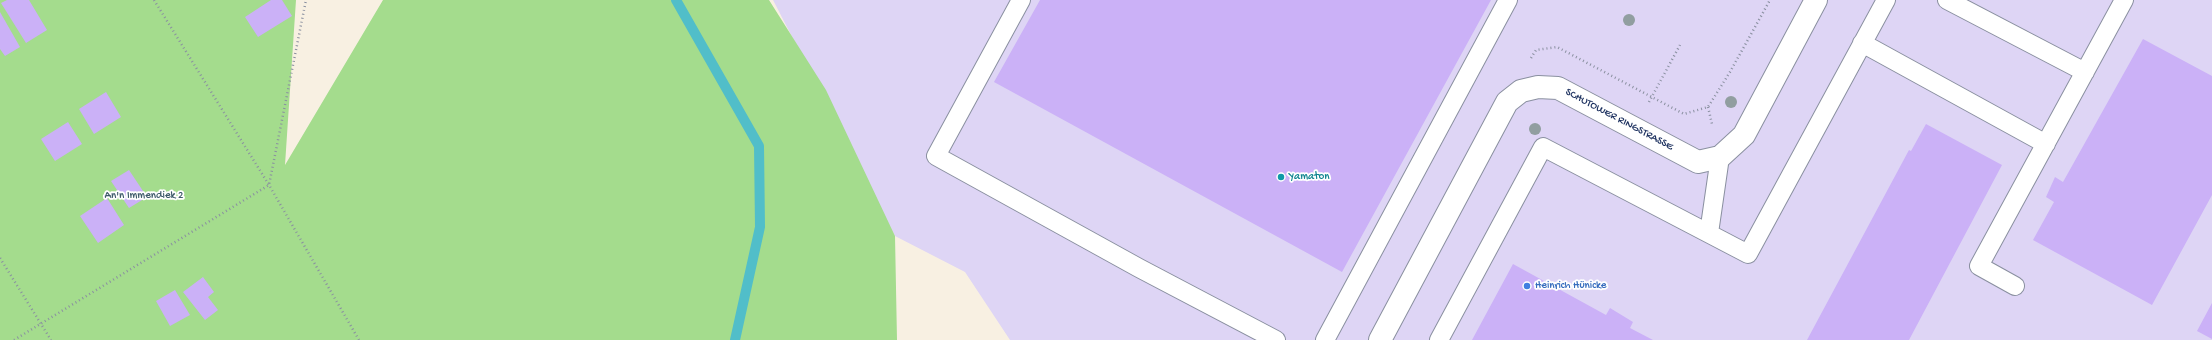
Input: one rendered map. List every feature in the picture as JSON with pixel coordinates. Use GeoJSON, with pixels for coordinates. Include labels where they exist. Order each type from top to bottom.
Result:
{"type":"FeatureCollection","features":[{"type":"Feature","properties":{"kind":"street","name":"SCHUTOWER RINGSTRASSE"},"geometry":{"type":"LineString","coordinates":[[1380,340],[1507,102],[1521,91],[1538,87],[1558,88],[1698,162],[1720,157],[1744,135],[1816,0]]}},
{"type":"Feature","properties":{"kind":"lane"},"geometry":{"type":"LineString","coordinates":[[1021,0],[936,156],[1139,268],[1276,340]]}},
{"type":"Feature","properties":{"kind":"lane"},"geometry":{"type":"LineString","coordinates":[[1326,340],[1508,0]]}},
{"type":"Feature","properties":{"kind":"lane"},"geometry":{"type":"LineString","coordinates":[[1439,340],[1543,147],[1748,254],[1886,0]]}},
{"type":"Feature","properties":{"kind":"lane"},"geometry":{"type":"LineString","coordinates":[[1947,0],[2085,72]]}},
{"type":"Feature","properties":{"kind":"lane"},"geometry":{"type":"LineString","coordinates":[[2015,286],[1979,266],[2124,0]]}},
{"type":"Feature","properties":{"kind":"lane"},"geometry":{"type":"LineString","coordinates":[[1862,43],[2046,144]]}},
{"type":"Feature","properties":{"kind":"lane"},"geometry":{"type":"LineString","coordinates":[[1709,233],[1720,157]]}},
{"type":"Feature","properties":{"kind":"path"},"geometry":{"type":"LineString","coordinates":[[154,0],[269,185],[359,340]]}},
{"type":"Feature","properties":{"kind":"path"},"geometry":{"type":"LineString","coordinates":[[14,340],[269,185],[306,0]]}},
{"type":"Feature","properties":{"kind":"path"},"geometry":{"type":"LineString","coordinates":[[1507,102],[1536,50],[1557,47],[1653,96],[1684,114],[1708,107],[1730,72],[1770,0]]}},
{"type":"Feature","properties":{"kind":"path"},"geometry":{"type":"LineString","coordinates":[[1635,129],[1680,45]]}},
{"type":"Feature","properties":{"kind":"path"},"geometry":{"type":"LineString","coordinates":[[0,258],[51,340]]}},
{"type":"Feature","properties":{"kind":"shaded area"},"geometry":{"type":"Polygon","coordinates":[[[773,0],[2212,0],[2212,340],[1010,340],[965,272],[895,236],[773,0]]]}},
{"type":"Feature","properties":{"kind":"green space","name":"An'n Immendiek 2"},"geometry":{"type":"Polygon","coordinates":[[[0,0],[296,0],[285,165],[383,0],[769,0],[826,90],[895,236],[897,340],[0,340],[0,0]]]}},
{"type":"Feature","properties":{"kind":"building"},"geometry":{"type":"Polygon","coordinates":[[[7,0],[29,0],[47,30],[26,43],[1,3],[7,0]]]}},
{"type":"Feature","properties":{"kind":"building"},"geometry":{"type":"Polygon","coordinates":[[[271,0],[282,0],[292,16],[258,37],[245,17],[271,0]]]}},
{"type":"Feature","properties":{"kind":"building","name":"Yamaton"},"geometry":{"type":"Polygon","coordinates":[[[1040,0],[1491,0],[1342,272],[994,82],[1040,0]]]}},
{"type":"Feature","properties":{"kind":"building"},"geometry":{"type":"Polygon","coordinates":[[[0,12],[20,47],[5,56],[0,49],[0,12]]]}},
{"type":"Feature","properties":{"kind":"building"},"geometry":{"type":"Polygon","coordinates":[[[2143,39],[2212,76],[2212,195],[2152,305],[2033,240],[2054,202],[2046,197],[2055,177],[2063,182],[2143,39]]]}},
{"type":"Feature","properties":{"kind":"building"},"geometry":{"type":"Polygon","coordinates":[[[106,92],[121,117],[94,134],[79,109],[106,92]]]}},
{"type":"Feature","properties":{"kind":"building"},"geometry":{"type":"Polygon","coordinates":[[[68,122],[82,144],[55,161],[41,139],[68,122]]]}},
{"type":"Feature","properties":{"kind":"building"},"geometry":{"type":"Polygon","coordinates":[[[1926,124],[2002,165],[1909,340],[1807,340],[1909,150],[1911,151],[1926,124]]]}},
{"type":"Feature","properties":{"kind":"building"},"geometry":{"type":"Polygon","coordinates":[[[129,170],[147,197],[129,208],[111,181],[129,170]]]}},
{"type":"Feature","properties":{"kind":"building"},"geometry":{"type":"Polygon","coordinates":[[[107,198],[124,225],[98,243],[80,216],[107,198]]]}},
{"type":"Feature","properties":{"kind":"building","name":"Heinrich Hünicke"},"geometry":{"type":"Polygon","coordinates":[[[1513,264],[1606,315],[1610,308],[1633,322],[1630,328],[1653,340],[1472,340],[1513,264]]]}},
{"type":"Feature","properties":{"kind":"building"},"geometry":{"type":"Polygon","coordinates":[[[203,277],[214,292],[208,297],[218,310],[205,320],[183,292],[203,277]]]}},
{"type":"Feature","properties":{"kind":"building"},"geometry":{"type":"Polygon","coordinates":[[[175,290],[190,315],[170,326],[156,301],[175,290]]]}},
{"type":"Feature","properties":{"kind":"building"},"geometry":{"type":"Polygon","coordinates":[[[2212,303],[2212,339],[2197,331],[2212,303]]]}},
{"type":"Feature","properties":{"kind":"waterway"},"geometry":{"type":"LineString","coordinates":[[676,0],[759,146],[760,227],[735,340]]}},
{"type":"Feature","properties":{"kind":"place","name":"Yamaton"},"geometry":{"type":"Point","coordinates":[1281,177]}},
{"type":"Feature","properties":{"kind":"place","name":"Heinrich Hünicke"},"geometry":{"type":"Point","coordinates":[1527,286]}}]}
